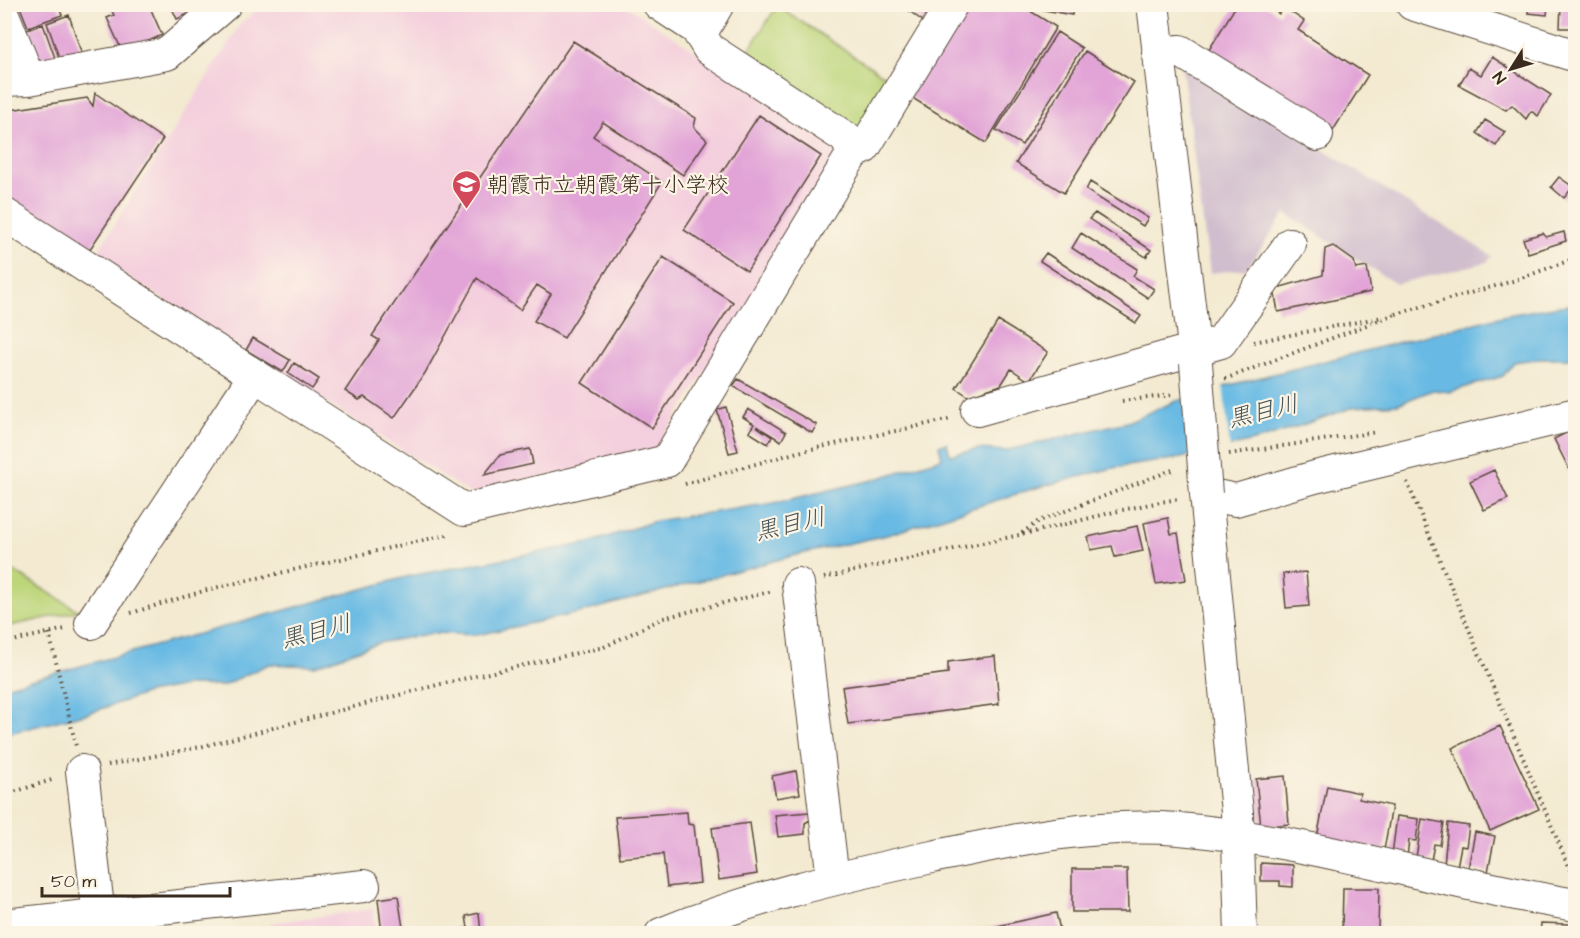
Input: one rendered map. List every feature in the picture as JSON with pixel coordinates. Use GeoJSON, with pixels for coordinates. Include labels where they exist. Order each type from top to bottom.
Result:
{"type":"FeatureCollection","features":[{"type":"Feature","properties":{"kind":"street"},"geometry":{"type":"LineString","coordinates":[[659,4],[697,29],[708,49],[846,138],[853,153]]}},
{"type":"Feature","properties":{"kind":"street"},"geometry":{"type":"LineString","coordinates":[[700,35],[717,4]]}},
{"type":"Feature","properties":{"kind":"street"},"geometry":{"type":"LineString","coordinates":[[4,214],[255,375],[461,522],[667,461],[853,153],[864,148],[952,4]]}},
{"type":"Feature","properties":{"kind":"street"},"geometry":{"type":"LineString","coordinates":[[1153,4],[1195,355],[1239,837],[1241,933]]}},
{"type":"Feature","properties":{"kind":"street"},"geometry":{"type":"LineString","coordinates":[[1412,4],[1575,56]]}},
{"type":"Feature","properties":{"kind":"street"},"geometry":{"type":"LineString","coordinates":[[4,17],[17,79],[168,54],[215,9]]}},
{"type":"Feature","properties":{"kind":"street"},"geometry":{"type":"LineString","coordinates":[[1158,53],[1180,51],[1317,135]]}},
{"type":"Feature","properties":{"kind":"street"},"geometry":{"type":"LineString","coordinates":[[977,410],[1195,355],[1214,345],[1227,336],[1290,244]]}},
{"type":"Feature","properties":{"kind":"street"},"geometry":{"type":"LineString","coordinates":[[91,623],[255,375]]}},
{"type":"Feature","properties":{"kind":"street"},"geometry":{"type":"LineString","coordinates":[[1206,494],[1236,500],[1397,456],[1575,414]]}},
{"type":"Feature","properties":{"kind":"street"},"geometry":{"type":"LineString","coordinates":[[798,584],[833,879]]}},
{"type":"Feature","properties":{"kind":"street"},"geometry":{"type":"LineString","coordinates":[[82,771],[100,923]]}},
{"type":"Feature","properties":{"kind":"street"},"geometry":{"type":"LineString","coordinates":[[661,933],[725,908],[833,879],[1012,840],[1088,830],[1152,827],[1278,842],[1521,897],[1575,905]]}},
{"type":"Feature","properties":{"kind":"street"},"geometry":{"type":"LineString","coordinates":[[4,925],[100,923],[364,886]]}},
{"type":"Feature","properties":{"kind":"path"},"geometry":{"type":"LineString","coordinates":[[1245,344],[1391,315],[1513,281],[1575,258]]}},
{"type":"Feature","properties":{"kind":"path"},"geometry":{"type":"LineString","coordinates":[[684,485],[798,452],[955,418],[977,410]]}},
{"type":"Feature","properties":{"kind":"path"},"geometry":{"type":"LineString","coordinates":[[1397,456],[1575,883]]}},
{"type":"Feature","properties":{"kind":"path"},"geometry":{"type":"LineString","coordinates":[[4,795],[82,771],[200,747],[445,683],[604,647],[663,618],[798,584],[933,552],[1038,531],[1116,510],[1206,494]]}},
{"type":"Feature","properties":{"kind":"path"},"geometry":{"type":"LineString","coordinates":[[4,643],[91,623],[210,590],[446,535],[461,522]]}},
{"type":"Feature","properties":{"kind":"path"},"geometry":{"type":"LineString","coordinates":[[446,535],[461,522]]}},
{"type":"Feature","properties":{"kind":"path"},"geometry":{"type":"LineString","coordinates":[[49,633],[82,771]]}},
{"type":"Feature","properties":{"kind":"shaded area","name":"朝霞市立朝霞第十小学校"},"geometry":{"type":"Polygon","coordinates":[[[264,5],[625,5],[831,141],[838,164],[654,452],[471,494],[95,256],[241,23],[264,5]]]}},
{"type":"Feature","properties":{"kind":"shaded area"},"geometry":{"type":"Polygon","coordinates":[[[1182,68],[1205,76],[1492,256],[1487,262],[1396,284],[1285,213],[1247,269],[1210,273],[1182,68]]]}},
{"type":"Feature","properties":{"kind":"shaded area"},"geometry":{"type":"Polygon","coordinates":[[[373,909],[376,933],[271,933],[270,923],[373,909]]]}},
{"type":"Feature","properties":{"kind":"green space"},"geometry":{"type":"Polygon","coordinates":[[[777,6],[891,80],[855,135],[741,62],[777,6]]]}},
{"type":"Feature","properties":{"kind":"green space"},"geometry":{"type":"Polygon","coordinates":[[[5,566],[79,611],[5,627],[5,566]]]}},
{"type":"Feature","properties":{"kind":"water","name":"黒目川"},"geometry":{"type":"Polygon","coordinates":[[[1575,305],[1575,358],[1541,358],[1514,362],[1503,376],[1450,392],[1433,390],[1398,404],[1354,407],[1262,439],[1181,458],[1113,468],[1032,489],[887,535],[796,555],[583,612],[477,635],[434,633],[378,643],[315,666],[269,664],[222,686],[191,685],[148,693],[89,713],[5,734],[4,687],[410,576],[589,543],[655,521],[774,503],[873,480],[942,458],[939,445],[947,443],[950,455],[978,449],[1004,451],[1127,422],[1174,402],[1230,385],[1507,315],[1575,305]]]}},
{"type":"Feature","properties":{"kind":"pier"},"geometry":{"type":"Polygon","coordinates":[[[1223,384],[1230,449],[1191,459],[1184,396],[1223,384]]]}},
{"type":"Feature","properties":{"kind":"building"},"geometry":{"type":"Polygon","coordinates":[[[28,4],[58,4],[62,15],[28,27],[20,7],[28,4]]]}},
{"type":"Feature","properties":{"kind":"building"},"geometry":{"type":"Polygon","coordinates":[[[170,4],[194,4],[197,10],[177,19],[170,4]]]}},
{"type":"Feature","properties":{"kind":"building"},"geometry":{"type":"Polygon","coordinates":[[[900,4],[942,4],[928,25],[900,4]]]}},
{"type":"Feature","properties":{"kind":"building"},"geometry":{"type":"Polygon","coordinates":[[[964,4],[1019,4],[1056,27],[986,143],[909,96],[964,4]]]}},
{"type":"Feature","properties":{"kind":"building"},"geometry":{"type":"Polygon","coordinates":[[[1045,4],[1073,4],[1072,15],[1044,10],[1045,4]]]}},
{"type":"Feature","properties":{"kind":"building"},"geometry":{"type":"Polygon","coordinates":[[[1237,4],[1264,4],[1279,14],[1283,7],[1304,21],[1298,30],[1368,75],[1329,137],[1204,58],[1237,4]]]}},
{"type":"Feature","properties":{"kind":"building"},"geometry":{"type":"Polygon","coordinates":[[[1528,4],[1548,4],[1547,15],[1528,13],[1528,4]]]}},
{"type":"Feature","properties":{"kind":"building"},"geometry":{"type":"Polygon","coordinates":[[[1561,4],[1576,4],[1576,28],[1560,28],[1561,4]]]}},
{"type":"Feature","properties":{"kind":"building"},"geometry":{"type":"Polygon","coordinates":[[[109,5],[149,5],[162,35],[123,53],[107,18],[114,15],[109,5]]]}},
{"type":"Feature","properties":{"kind":"building"},"geometry":{"type":"Polygon","coordinates":[[[69,15],[83,58],[62,66],[47,23],[69,15]]]}},
{"type":"Feature","properties":{"kind":"building"},"geometry":{"type":"Polygon","coordinates":[[[43,24],[55,58],[31,67],[19,33],[43,24]]]}},
{"type":"Feature","properties":{"kind":"building"},"geometry":{"type":"Polygon","coordinates":[[[1057,32],[1082,48],[1022,145],[996,130],[1057,32]]]}},
{"type":"Feature","properties":{"kind":"building"},"geometry":{"type":"Polygon","coordinates":[[[573,41],[696,118],[694,127],[707,140],[683,175],[603,122],[593,136],[662,182],[564,338],[534,321],[551,294],[537,285],[520,310],[477,278],[425,373],[394,418],[364,397],[359,400],[345,391],[379,340],[372,336],[573,41]]]}},
{"type":"Feature","properties":{"kind":"building"},"geometry":{"type":"Polygon","coordinates":[[[1085,51],[1134,82],[1064,193],[1016,163],[1085,51]]]}},
{"type":"Feature","properties":{"kind":"building"},"geometry":{"type":"Polygon","coordinates":[[[1492,57],[1551,95],[1538,116],[1531,111],[1526,119],[1512,105],[1506,110],[1459,85],[1469,68],[1481,75],[1492,57]]]}},
{"type":"Feature","properties":{"kind":"building"},"geometry":{"type":"Polygon","coordinates":[[[95,93],[163,139],[86,255],[4,200],[4,111],[87,98],[93,106],[95,93]]]}},
{"type":"Feature","properties":{"kind":"building"},"geometry":{"type":"Polygon","coordinates":[[[759,115],[821,156],[747,271],[684,230],[759,115]]]}},
{"type":"Feature","properties":{"kind":"building"},"geometry":{"type":"Polygon","coordinates":[[[1485,120],[1505,132],[1496,146],[1477,133],[1485,120]]]}},
{"type":"Feature","properties":{"kind":"building"},"geometry":{"type":"Polygon","coordinates":[[[1559,177],[1573,187],[1564,198],[1551,187],[1559,177]]]}},
{"type":"Feature","properties":{"kind":"building"},"geometry":{"type":"Polygon","coordinates":[[[1090,182],[1148,218],[1143,226],[1086,190],[1090,182]]]}},
{"type":"Feature","properties":{"kind":"building"},"geometry":{"type":"Polygon","coordinates":[[[1095,213],[1151,250],[1146,257],[1089,219],[1095,213]]]}},
{"type":"Feature","properties":{"kind":"building"},"geometry":{"type":"Polygon","coordinates":[[[1564,232],[1566,241],[1528,253],[1523,239],[1543,233],[1546,237],[1564,232]]]}},
{"type":"Feature","properties":{"kind":"building"},"geometry":{"type":"Polygon","coordinates":[[[1081,233],[1137,269],[1133,276],[1154,289],[1148,298],[1072,248],[1081,233]]]}},
{"type":"Feature","properties":{"kind":"building"},"geometry":{"type":"Polygon","coordinates":[[[1333,246],[1354,261],[1356,269],[1367,267],[1371,292],[1278,312],[1274,289],[1323,275],[1325,249],[1333,246]]]}},
{"type":"Feature","properties":{"kind":"building"},"geometry":{"type":"Polygon","coordinates":[[[1046,253],[1141,316],[1136,323],[1040,261],[1046,253]]]}},
{"type":"Feature","properties":{"kind":"building"},"geometry":{"type":"Polygon","coordinates":[[[663,257],[733,302],[652,428],[582,383],[663,257]]]}},
{"type":"Feature","properties":{"kind":"building"},"geometry":{"type":"Polygon","coordinates":[[[998,321],[1048,352],[1029,381],[1011,369],[1001,385],[968,396],[956,388],[998,321]]]}},
{"type":"Feature","properties":{"kind":"building"},"geometry":{"type":"Polygon","coordinates":[[[253,338],[290,360],[283,372],[246,350],[253,338]]]}},
{"type":"Feature","properties":{"kind":"building"},"geometry":{"type":"Polygon","coordinates":[[[294,363],[319,379],[312,389],[288,373],[294,363]]]}},
{"type":"Feature","properties":{"kind":"building"},"geometry":{"type":"Polygon","coordinates":[[[738,379],[817,425],[812,433],[733,386],[738,379]]]}},
{"type":"Feature","properties":{"kind":"building"},"geometry":{"type":"Polygon","coordinates":[[[726,407],[738,451],[729,453],[717,410],[726,407]]]}},
{"type":"Feature","properties":{"kind":"building"},"geometry":{"type":"Polygon","coordinates":[[[748,409],[786,432],[781,441],[756,426],[772,437],[768,444],[749,432],[754,424],[743,417],[748,409]]]}},
{"type":"Feature","properties":{"kind":"building"},"geometry":{"type":"Polygon","coordinates":[[[1576,428],[1576,474],[1572,475],[1554,439],[1576,428]]]}},
{"type":"Feature","properties":{"kind":"building"},"geometry":{"type":"Polygon","coordinates":[[[530,449],[533,464],[484,475],[500,455],[530,449]]]}},
{"type":"Feature","properties":{"kind":"building"},"geometry":{"type":"Polygon","coordinates":[[[1494,470],[1508,499],[1484,510],[1470,481],[1494,470]]]}},
{"type":"Feature","properties":{"kind":"building"},"geometry":{"type":"Polygon","coordinates":[[[1168,518],[1171,534],[1178,533],[1186,580],[1156,584],[1144,523],[1168,518]]]}},
{"type":"Feature","properties":{"kind":"building"},"geometry":{"type":"Polygon","coordinates":[[[1137,526],[1143,551],[1115,557],[1112,546],[1091,550],[1088,537],[1137,526]]]}},
{"type":"Feature","properties":{"kind":"building"},"geometry":{"type":"Polygon","coordinates":[[[1306,572],[1309,606],[1286,608],[1283,574],[1306,572]]]}},
{"type":"Feature","properties":{"kind":"building"},"geometry":{"type":"Polygon","coordinates":[[[995,656],[999,704],[848,724],[842,687],[948,673],[948,662],[995,656]]]}},
{"type":"Feature","properties":{"kind":"building"},"geometry":{"type":"Polygon","coordinates":[[[1500,726],[1539,809],[1490,831],[1452,748],[1500,726]]]}},
{"type":"Feature","properties":{"kind":"building"},"geometry":{"type":"Polygon","coordinates":[[[796,771],[800,794],[776,798],[772,776],[796,771]]]}},
{"type":"Feature","properties":{"kind":"building"},"geometry":{"type":"Polygon","coordinates":[[[1285,776],[1289,824],[1261,827],[1256,779],[1285,776]]]}},
{"type":"Feature","properties":{"kind":"building"},"geometry":{"type":"Polygon","coordinates":[[[1327,786],[1360,793],[1359,799],[1392,806],[1384,850],[1317,838],[1327,786]]]}},
{"type":"Feature","properties":{"kind":"building"},"geometry":{"type":"Polygon","coordinates":[[[687,812],[688,824],[694,825],[700,883],[667,887],[663,854],[620,858],[615,817],[687,812]]]}},
{"type":"Feature","properties":{"kind":"building"},"geometry":{"type":"Polygon","coordinates":[[[809,812],[810,820],[805,823],[805,834],[778,837],[775,815],[809,812]]]}},
{"type":"Feature","properties":{"kind":"building"},"geometry":{"type":"Polygon","coordinates":[[[1397,816],[1419,819],[1416,841],[1409,840],[1407,857],[1392,855],[1397,816]]]}},
{"type":"Feature","properties":{"kind":"building"},"geometry":{"type":"Polygon","coordinates":[[[1422,819],[1444,823],[1440,845],[1434,844],[1431,861],[1416,858],[1422,819]]]}},
{"type":"Feature","properties":{"kind":"building"},"geometry":{"type":"Polygon","coordinates":[[[750,823],[757,874],[719,880],[712,828],[750,823]]]}},
{"type":"Feature","properties":{"kind":"building"},"geometry":{"type":"Polygon","coordinates":[[[1448,823],[1469,826],[1466,847],[1461,846],[1457,867],[1444,865],[1448,823]]]}},
{"type":"Feature","properties":{"kind":"building"},"geometry":{"type":"Polygon","coordinates":[[[1475,832],[1495,836],[1488,872],[1468,869],[1475,832]]]}},
{"type":"Feature","properties":{"kind":"building"},"geometry":{"type":"Polygon","coordinates":[[[1261,863],[1293,865],[1293,887],[1280,886],[1280,881],[1261,881],[1261,863]]]}},
{"type":"Feature","properties":{"kind":"building"},"geometry":{"type":"Polygon","coordinates":[[[1072,869],[1127,869],[1128,912],[1072,912],[1072,869]]]}},
{"type":"Feature","properties":{"kind":"building"},"geometry":{"type":"Polygon","coordinates":[[[1343,888],[1379,888],[1378,931],[1342,930],[1343,888]]]}},
{"type":"Feature","properties":{"kind":"building"},"geometry":{"type":"Polygon","coordinates":[[[398,896],[404,934],[382,934],[378,899],[398,896]]]}},
{"type":"Feature","properties":{"kind":"building"},"geometry":{"type":"Polygon","coordinates":[[[479,913],[481,934],[461,934],[460,929],[468,928],[466,916],[479,913]]]}},
{"type":"Feature","properties":{"kind":"building"},"geometry":{"type":"Polygon","coordinates":[[[1056,913],[1061,934],[966,934],[966,933],[1056,913]]]}},
{"type":"Feature","properties":{"kind":"building"},"geometry":{"type":"Polygon","coordinates":[[[1541,923],[1568,924],[1568,934],[1540,934],[1541,923]]]}},
{"type":"Feature","properties":{"kind":"place","name":"朝霞市立朝霞第十小学校"},"geometry":{"type":"Point","coordinates":[466,210]}}]}
